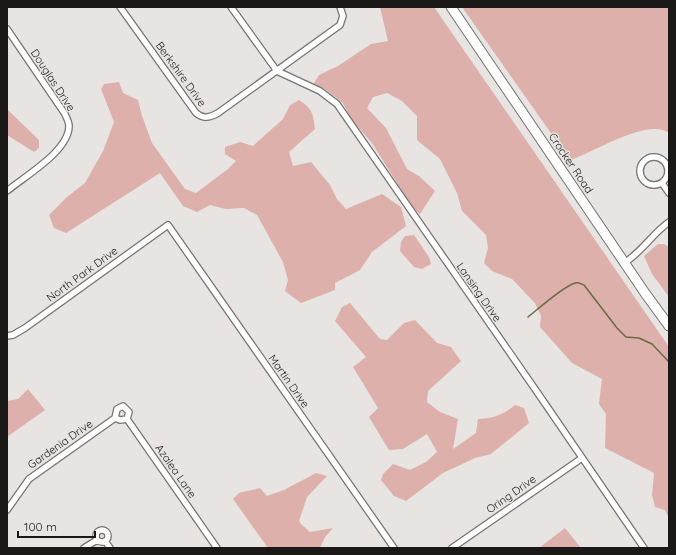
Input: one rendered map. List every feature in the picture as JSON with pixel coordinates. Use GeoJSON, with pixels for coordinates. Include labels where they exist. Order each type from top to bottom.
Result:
{"type":"FeatureCollection","features":[{"type":"Feature","properties":{"kind":"main road","name":"Crocker Road"},"geometry":{"type":"LineString","coordinates":[[453,10],[624,263],[669,326]]}},
{"type":"Feature","properties":{"kind":"street","name":"Berkshire Drive"},"geometry":{"type":"LineString","coordinates":[[120,7],[196,113],[201,117],[210,117],[218,113],[277,70]]}},
{"type":"Feature","properties":{"kind":"street"},"geometry":{"type":"LineString","coordinates":[[231,7],[277,70],[340,25],[343,16],[340,7]]}},
{"type":"Feature","properties":{"kind":"street","name":"Douglas Drive"},"geometry":{"type":"LineString","coordinates":[[7,29],[65,114],[69,125],[66,137],[60,149],[7,191]]}},
{"type":"Feature","properties":{"kind":"street","name":"Lansing Drive"},"geometry":{"type":"LineString","coordinates":[[277,70],[320,91],[337,104],[644,548]]}},
{"type":"Feature","properties":{"kind":"street"},"geometry":{"type":"LineString","coordinates":[[657,157],[668,166],[668,175],[662,183],[658,185],[649,184],[642,178],[640,169],[647,158],[657,157]]}},
{"type":"Feature","properties":{"kind":"street"},"geometry":{"type":"LineString","coordinates":[[662,183],[669,194]]}},
{"type":"Feature","properties":{"kind":"street"},"geometry":{"type":"LineString","coordinates":[[624,263],[638,253],[659,229],[669,222]]}},
{"type":"Feature","properties":{"kind":"street","name":"North Park Drive"},"geometry":{"type":"LineString","coordinates":[[7,336],[13,335],[25,328],[168,225]]}},
{"type":"Feature","properties":{"kind":"street","name":"Martin Drive"},"geometry":{"type":"LineString","coordinates":[[168,225],[394,548]]}},
{"type":"Feature","properties":{"kind":"street","name":"Gardenia Drive"},"geometry":{"type":"LineString","coordinates":[[7,510],[29,479],[115,418],[117,408],[123,406]]}},
{"type":"Feature","properties":{"kind":"street","name":"Azalea Lane"},"geometry":{"type":"LineString","coordinates":[[123,406],[129,412],[127,419],[217,548]]}},
{"type":"Feature","properties":{"kind":"street"},"geometry":{"type":"LineString","coordinates":[[115,418],[120,420],[127,419]]}},
{"type":"Feature","properties":{"kind":"street","name":"Oring Drive"},"geometry":{"type":"LineString","coordinates":[[452,548],[582,458]]}},
{"type":"Feature","properties":{"kind":"street"},"geometry":{"type":"LineString","coordinates":[[97,540],[96,532],[102,529],[106,531],[108,535],[105,541]]}},
{"type":"Feature","properties":{"kind":"street"},"geometry":{"type":"LineString","coordinates":[[84,548],[97,540],[102,542],[105,541]]}},
{"type":"Feature","properties":{"kind":"street"},"geometry":{"type":"LineString","coordinates":[[105,541],[110,548]]}},
{"type":"Feature","properties":{"kind":"shaded area"},"geometry":{"type":"Polygon","coordinates":[[[380,7],[434,7],[669,347],[669,519],[665,510],[655,507],[652,495],[654,473],[605,448],[606,414],[599,404],[602,379],[572,363],[540,327],[541,316],[535,303],[512,279],[492,271],[484,263],[488,248],[486,235],[462,211],[457,193],[440,159],[417,140],[417,116],[402,101],[387,93],[373,97],[367,108],[386,128],[407,169],[419,176],[435,191],[420,214],[412,207],[372,143],[351,119],[343,103],[325,89],[313,85],[319,75],[338,66],[371,44],[388,41],[380,7]]]}},
{"type":"Feature","properties":{"kind":"shaded area"},"geometry":{"type":"Polygon","coordinates":[[[462,7],[669,7],[669,133],[660,129],[648,129],[620,138],[570,160],[462,7]]]}},
{"type":"Feature","properties":{"kind":"shaded area"},"geometry":{"type":"Polygon","coordinates":[[[119,82],[123,93],[138,100],[152,143],[185,189],[196,193],[228,169],[236,161],[225,154],[225,147],[240,142],[253,146],[283,119],[290,105],[299,100],[312,112],[315,129],[289,152],[293,166],[311,162],[330,185],[337,199],[346,209],[382,194],[401,207],[406,226],[372,252],[360,270],[335,283],[335,290],[301,303],[285,291],[288,280],[283,262],[257,215],[244,208],[226,209],[210,205],[197,212],[183,206],[160,173],[66,233],[54,228],[49,215],[67,197],[85,183],[103,151],[114,122],[101,89],[104,84],[119,82]]]}},
{"type":"Feature","properties":{"kind":"shaded area"},"geometry":{"type":"Polygon","coordinates":[[[7,109],[39,140],[39,148],[34,152],[7,135],[7,109]]]}},
{"type":"Feature","properties":{"kind":"shaded area"},"geometry":{"type":"Polygon","coordinates":[[[414,235],[429,257],[431,264],[422,269],[414,267],[400,251],[401,242],[405,236],[414,235]]]}},
{"type":"Feature","properties":{"kind":"shaded area"},"geometry":{"type":"Polygon","coordinates":[[[658,244],[664,244],[669,247],[669,297],[652,274],[644,256],[658,244]]]}},
{"type":"Feature","properties":{"kind":"shaded area"},"geometry":{"type":"Polygon","coordinates":[[[350,303],[380,339],[387,340],[404,323],[415,320],[437,343],[451,347],[461,361],[428,391],[427,402],[440,412],[458,419],[453,449],[476,433],[478,419],[498,415],[515,405],[524,408],[529,423],[491,454],[475,458],[443,473],[406,501],[394,496],[381,480],[383,474],[393,464],[410,470],[426,462],[437,452],[427,434],[403,449],[389,450],[369,417],[378,408],[353,367],[366,357],[335,321],[342,307],[350,303]]]}},
{"type":"Feature","properties":{"kind":"shaded area"},"geometry":{"type":"Polygon","coordinates":[[[28,389],[45,410],[7,437],[7,401],[18,399],[28,389]]]}},
{"type":"Feature","properties":{"kind":"shaded area"},"geometry":{"type":"Polygon","coordinates":[[[316,473],[327,476],[307,497],[299,521],[310,532],[333,528],[325,537],[320,548],[268,548],[233,499],[239,493],[260,488],[267,496],[284,490],[316,473]]]}},
{"type":"Feature","properties":{"kind":"shaded area"},"geometry":{"type":"Polygon","coordinates":[[[565,528],[581,548],[539,548],[565,528]]]}},
{"type":"Feature","properties":{"kind":"waterway"},"geometry":{"type":"LineString","coordinates":[[528,317],[564,288],[575,283],[580,283],[584,285],[617,328],[626,337],[639,338],[652,344],[669,362]]}}]}
